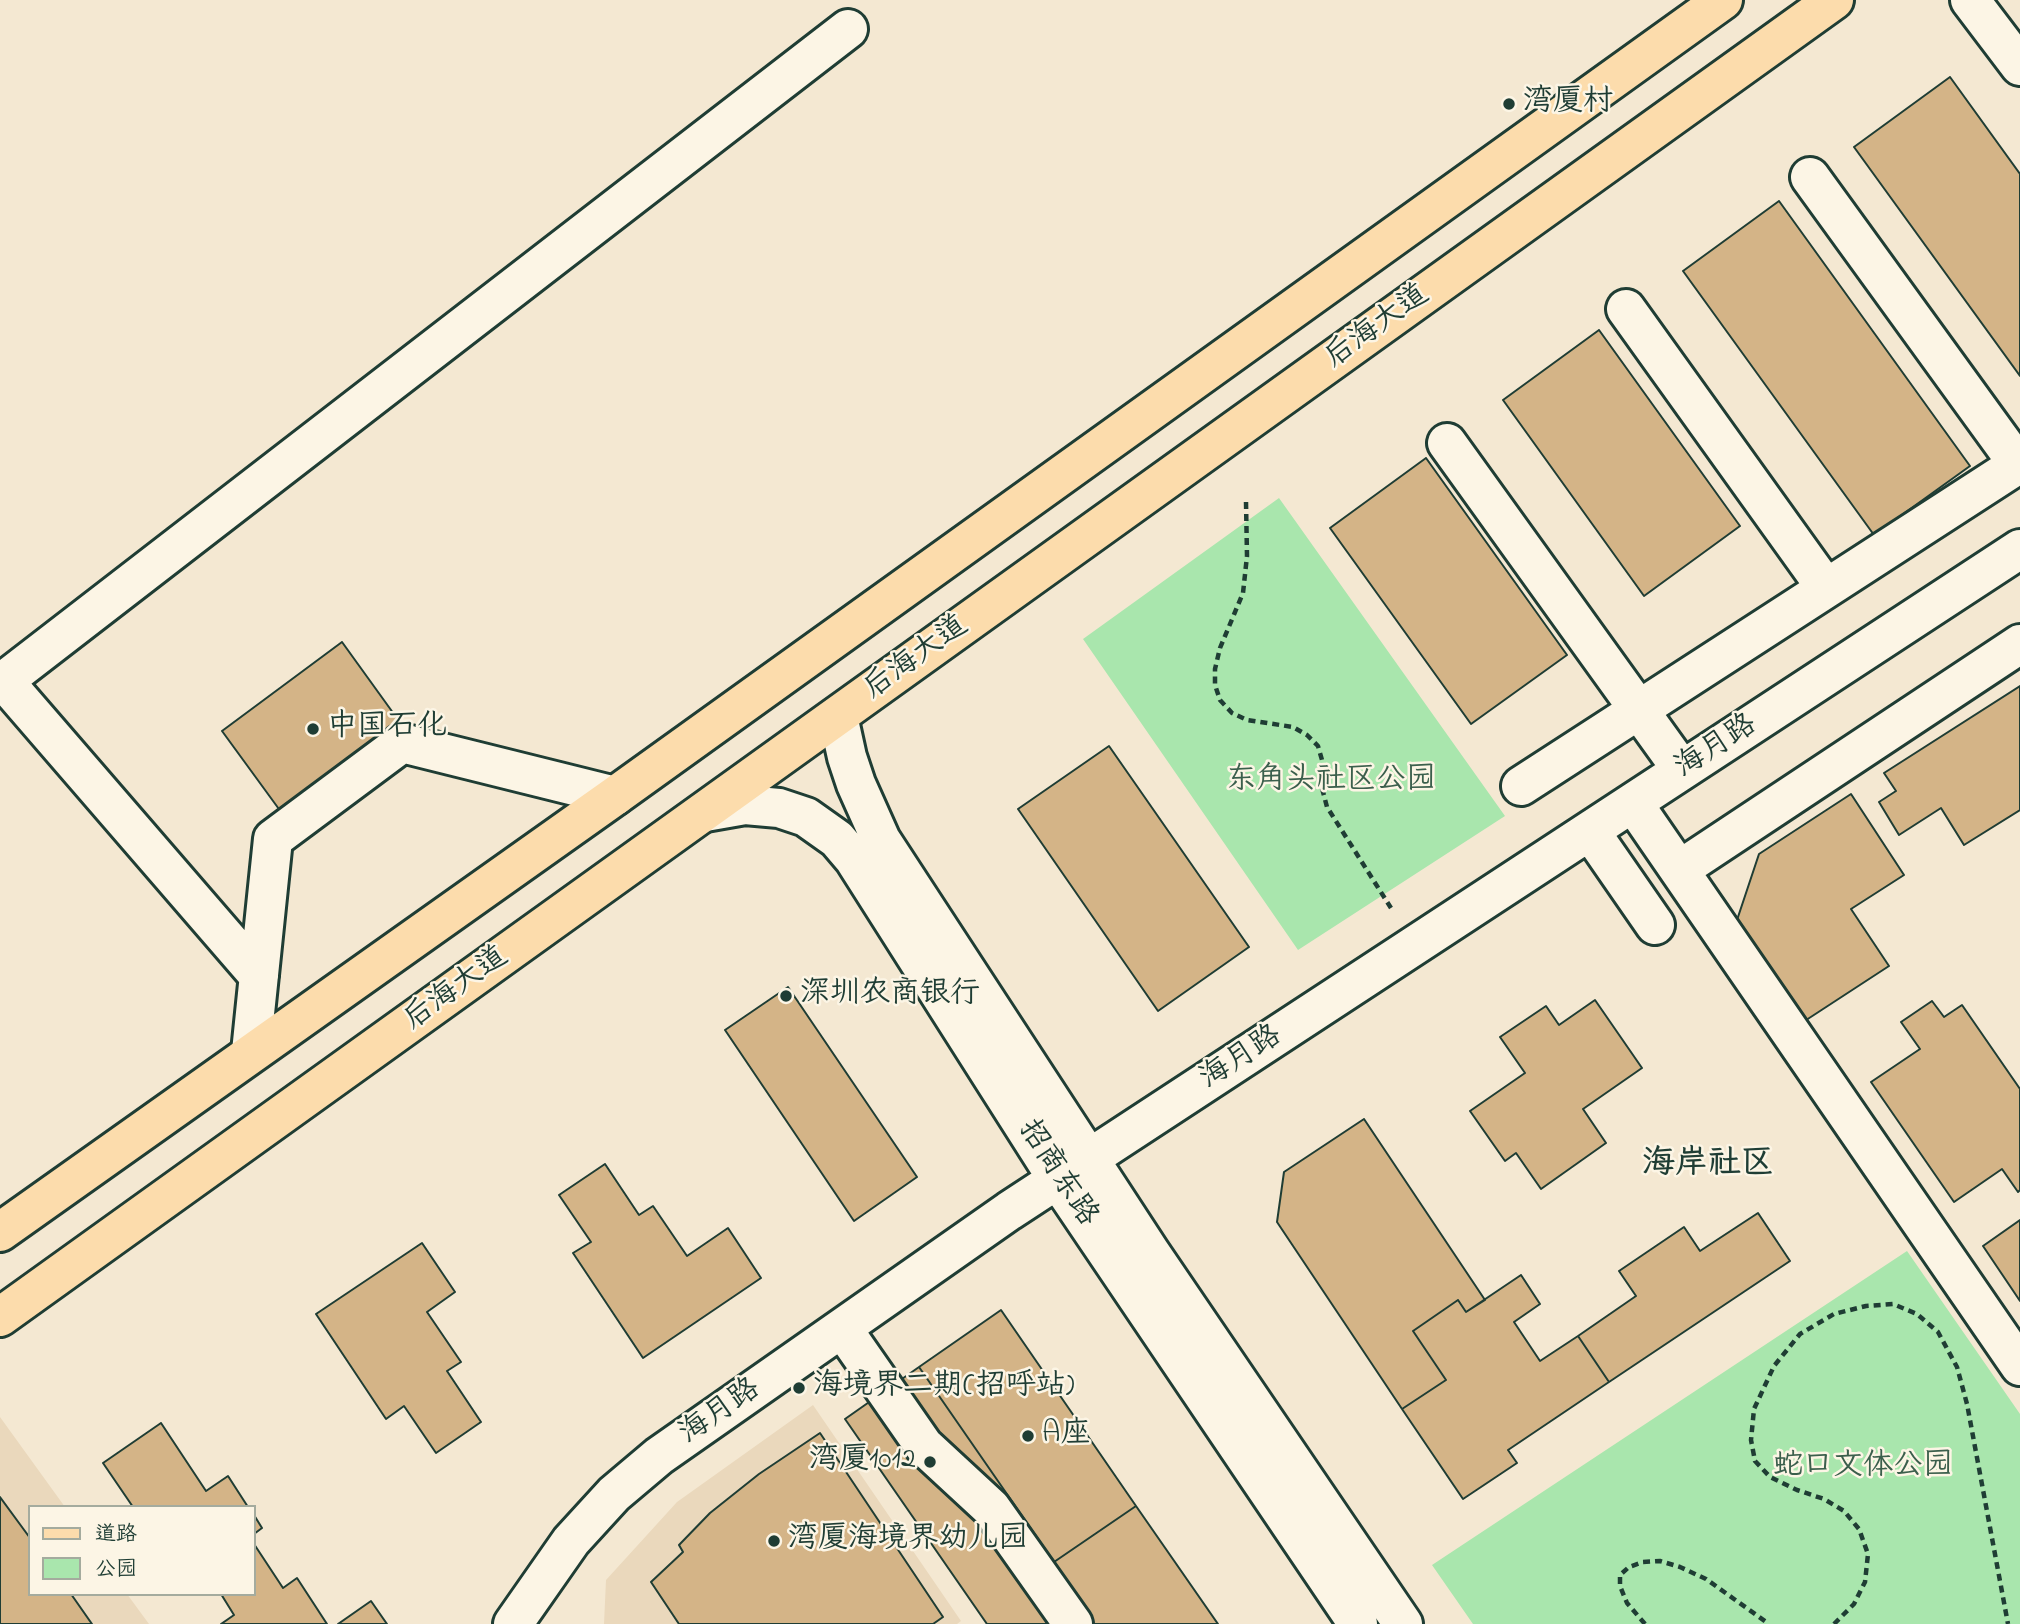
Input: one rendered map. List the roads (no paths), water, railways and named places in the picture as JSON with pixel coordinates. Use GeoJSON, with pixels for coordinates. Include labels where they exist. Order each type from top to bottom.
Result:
{"type":"FeatureCollection","features":[{"type":"Feature","properties":{"kind":"main road"},"geometry":{"type":"LineString","coordinates":[[0,1232],[615,796],[1723,0]]}},
{"type":"Feature","properties":{"kind":"main road","name":"后海大道"},"geometry":{"type":"LineString","coordinates":[[0,1317],[1834,0]]}},
{"type":"Feature","properties":{"kind":"street"},"geometry":{"type":"LineString","coordinates":[[1970,0],[2020,66]]}},
{"type":"Feature","properties":{"kind":"street"},"geometry":{"type":"LineString","coordinates":[[259,976],[2,683],[848,29]]}},
{"type":"Feature","properties":{"kind":"street"},"geometry":{"type":"LineString","coordinates":[[1521,786],[2019,463],[1810,177]]}},
{"type":"Feature","properties":{"kind":"street"},"geometry":{"type":"LineString","coordinates":[[1626,309],[1826,588]]}},
{"type":"Feature","properties":{"kind":"street"},"geometry":{"type":"LineString","coordinates":[[1447,443],[1682,771]]}},
{"type":"Feature","properties":{"kind":"street","name":"海月路"},"geometry":{"type":"LineString","coordinates":[[532,1615],[571,1541],[614,1494],[659,1456],[980,1230],[2020,549]]}},
{"type":"Feature","properties":{"kind":"street"},"geometry":{"type":"LineString","coordinates":[[1679,870],[2020,644]]}},
{"type":"Feature","properties":{"kind":"street","name":"招商东路"},"geometry":{"type":"LineString","coordinates":[[838,716],[856,784],[881,840],[1150,1252],[1403,1624]]}},
{"type":"Feature","properties":{"kind":"street"},"geometry":{"type":"LineString","coordinates":[[251,1052],[273,839],[402,743],[615,796]]}},
{"type":"Feature","properties":{"kind":"street"},"geometry":{"type":"LineString","coordinates":[[1633,803],[2020,1366]]}},
{"type":"Feature","properties":{"kind":"street","name":"招商东路"},"geometry":{"type":"LineString","coordinates":[[705,812],[745,805],[779,808],[806,817],[837,839],[854,859],[1058,1180],[1358,1624]]}},
{"type":"Feature","properties":{"kind":"street"},"geometry":{"type":"LineString","coordinates":[[1590,831],[1655,925]]}},
{"type":"Feature","properties":{"kind":"street"},"geometry":{"type":"LineString","coordinates":[[842,1328],[924,1446],[990,1508],[1073,1624]]}},
{"type":"Feature","properties":{"kind":"place","name":"湾厦村"},"geometry":{"type":"Point","coordinates":[1509,104]}},
{"type":"Feature","properties":{"kind":"place","name":"中国石化"},"geometry":{"type":"Point","coordinates":[313,729]}},
{"type":"Feature","properties":{"kind":"place","name":"深圳农商银行"},"geometry":{"type":"Point","coordinates":[786,996]}},
{"type":"Feature","properties":{"kind":"place","name":"海境界二期(招呼站)"},"geometry":{"type":"Point","coordinates":[799,1388]}},
{"type":"Feature","properties":{"kind":"place","name":"A座"},"geometry":{"type":"Point","coordinates":[1028,1436]}},
{"type":"Feature","properties":{"kind":"place","name":"湾厦1012"},"geometry":{"type":"Point","coordinates":[930,1462]}},
{"type":"Feature","properties":{"kind":"place","name":"湾厦海境界幼儿园"},"geometry":{"type":"Point","coordinates":[774,1541]}},
{"type":"Feature","properties":{"kind":"district","name":"海岸社区"},"geometry":{"type":"Point","coordinates":[1708,1167]}},
{"type":"Feature","properties":{"kind":"park label","name":"东角头社区公园"},"geometry":{"type":"Point","coordinates":[1331,782]}},
{"type":"Feature","properties":{"kind":"park label","name":"蛇口文体公园"},"geometry":{"type":"Point","coordinates":[1863,1468]}}]}
